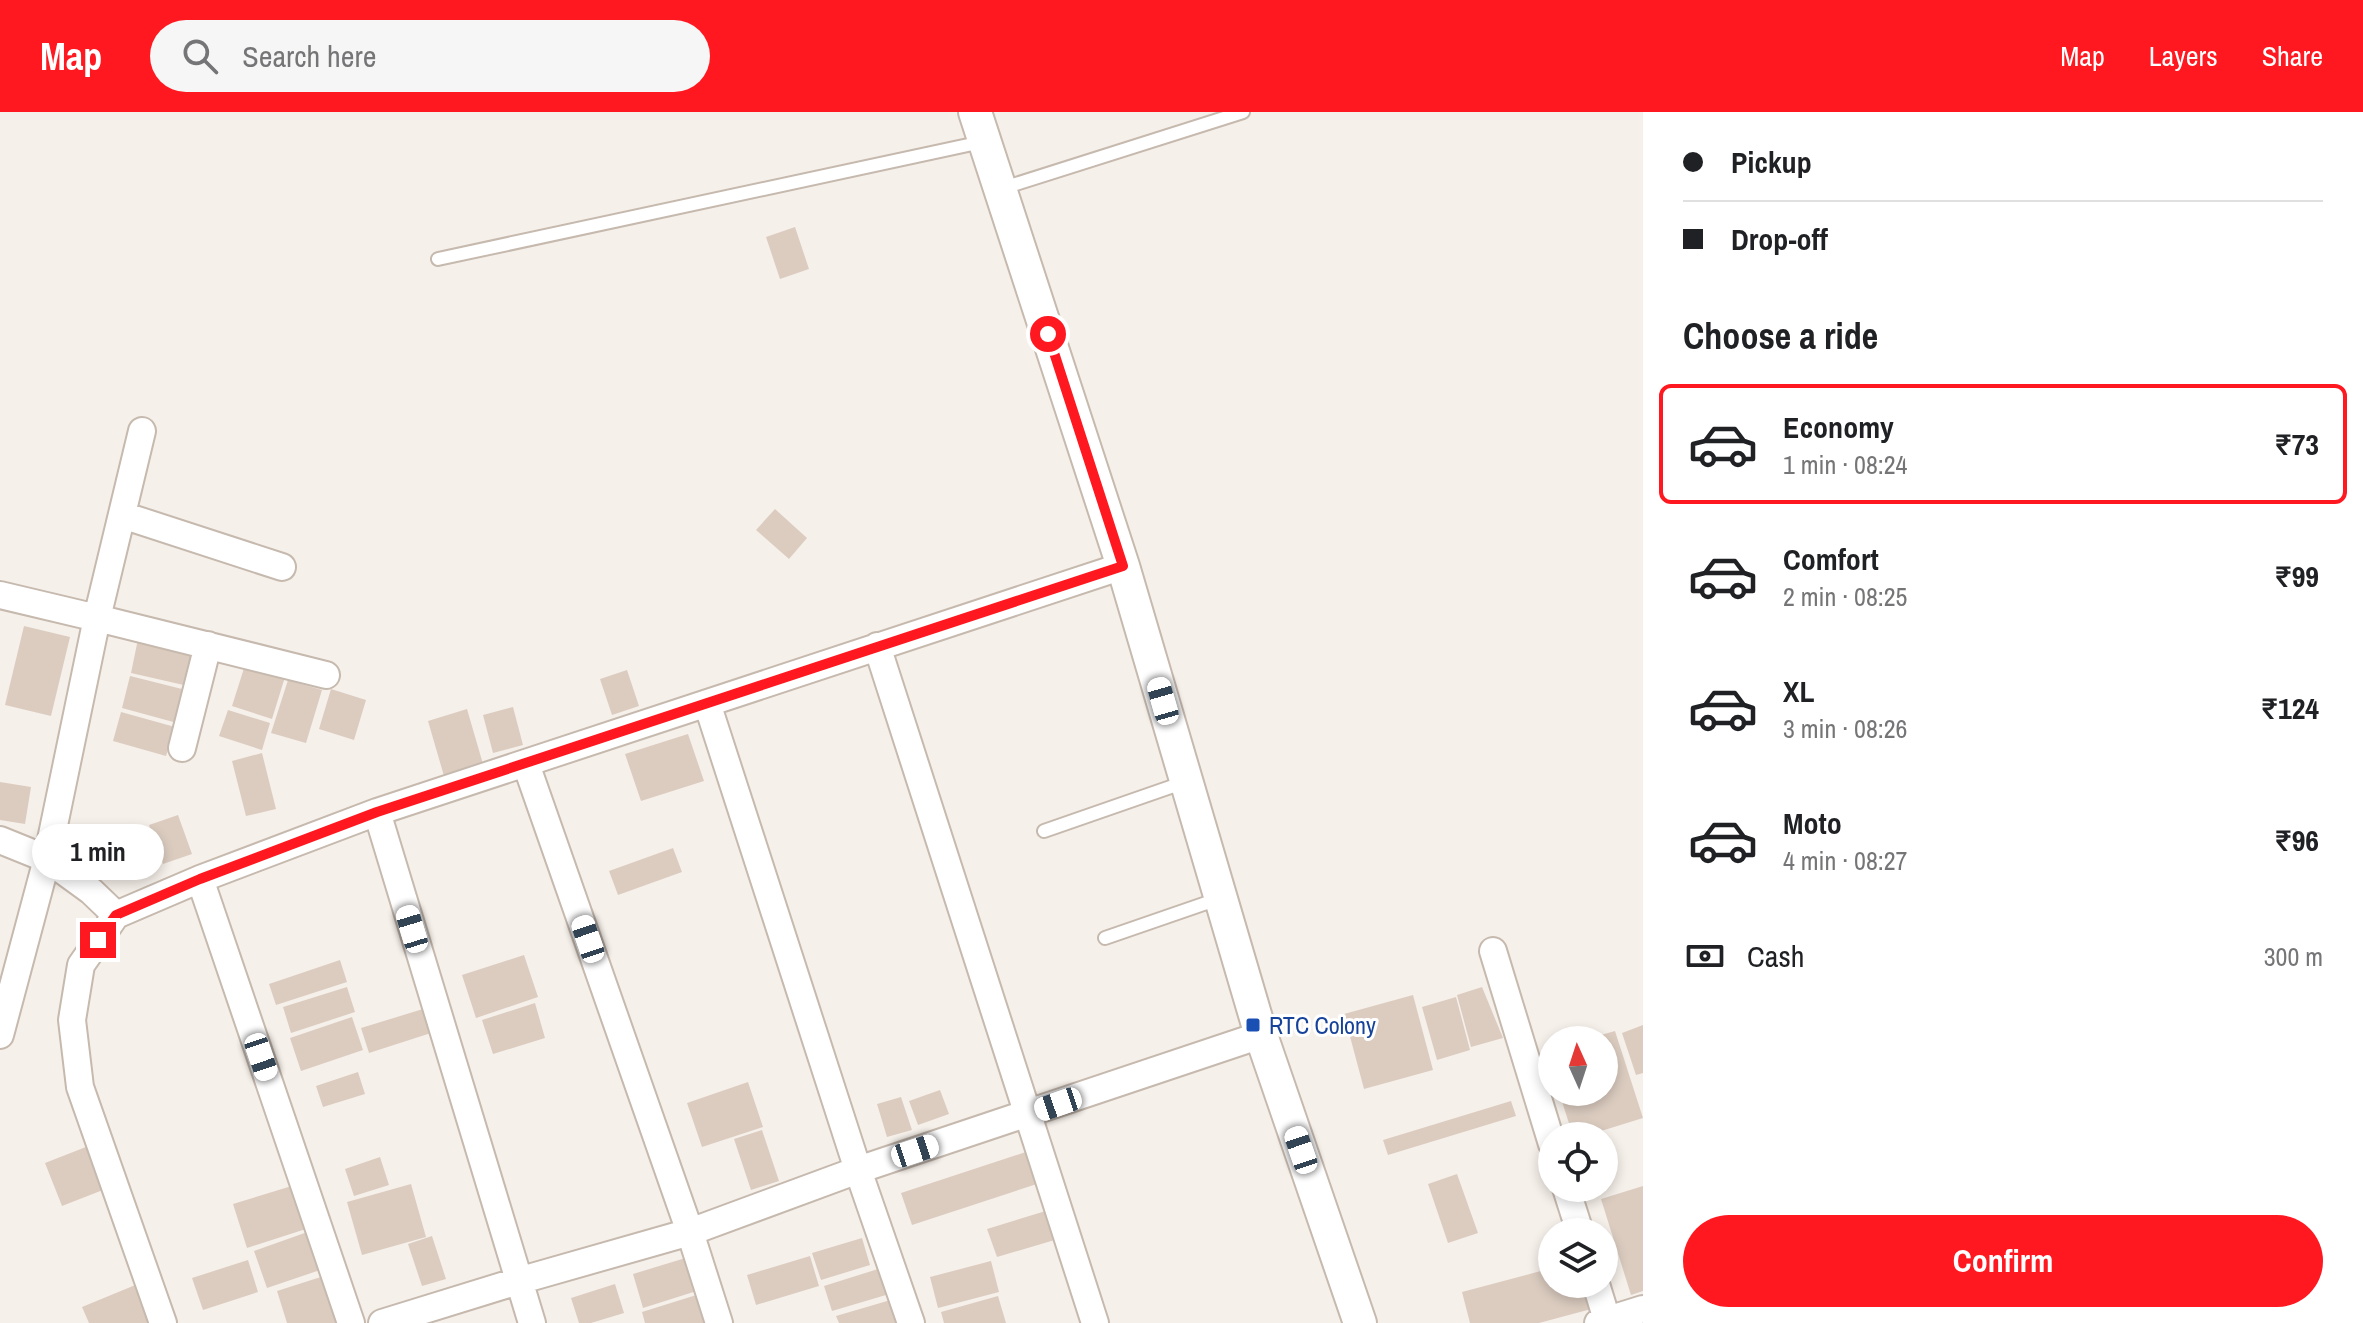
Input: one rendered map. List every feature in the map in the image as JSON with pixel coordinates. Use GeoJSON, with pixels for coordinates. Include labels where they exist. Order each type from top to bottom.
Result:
{"type":"FeatureCollection","features":[{"type":"Feature","properties":{"kind":"street"},"geometry":{"type":"LineString","coordinates":[[980,127],[1123,566],[1261,1035],[1360,1323]]}},
{"type":"Feature","properties":{"kind":"street"},"geometry":{"type":"LineString","coordinates":[[0,1035],[47,859],[97,618],[142,431]]}},
{"type":"Feature","properties":{"kind":"street"},"geometry":{"type":"LineString","coordinates":[[122,515],[282,567]]}},
{"type":"Feature","properties":{"kind":"street"},"geometry":{"type":"LineString","coordinates":[[163,1323],[80,1087],[72,1020],[81,965],[116,915],[200,879],[377,812],[1123,566]]}},
{"type":"Feature","properties":{"kind":"street"},"geometry":{"type":"LineString","coordinates":[[0,595],[326,675]]}},
{"type":"Feature","properties":{"kind":"street"},"geometry":{"type":"LineString","coordinates":[[182,748],[208,645]]}},
{"type":"Feature","properties":{"kind":"street"},"geometry":{"type":"LineString","coordinates":[[877,646],[1095,1323]]}},
{"type":"Feature","properties":{"kind":"street"},"geometry":{"type":"LineString","coordinates":[[707,703],[858,1170],[911,1323]]}},
{"type":"Feature","properties":{"kind":"street"},"geometry":{"type":"LineString","coordinates":[[526,764],[719,1323]]}},
{"type":"Feature","properties":{"kind":"street"},"geometry":{"type":"LineString","coordinates":[[377,812],[532,1323]]}},
{"type":"Feature","properties":{"kind":"street"},"geometry":{"type":"LineString","coordinates":[[0,840],[47,859],[91,891],[116,915]]}},
{"type":"Feature","properties":{"kind":"street"},"geometry":{"type":"LineString","coordinates":[[200,879],[351,1323]]}},
{"type":"Feature","properties":{"kind":"street"},"geometry":{"type":"LineString","coordinates":[[1493,951],[1545,1122]]}},
{"type":"Feature","properties":{"kind":"street"},"geometry":{"type":"LineString","coordinates":[[382,1323],[690,1232],[858,1170],[1261,1035]]}},
{"type":"Feature","properties":{"kind":"street"},"geometry":{"type":"LineString","coordinates":[[1599,1298],[1604,1322],[1643,1309]]}},
{"type":"Feature","properties":{"kind":"lane"},"geometry":{"type":"LineString","coordinates":[[1000,189],[1243,112]]}},
{"type":"Feature","properties":{"kind":"lane"},"geometry":{"type":"LineString","coordinates":[[438,259],[980,127]]}},
{"type":"Feature","properties":{"kind":"lane"},"geometry":{"type":"LineString","coordinates":[[1044,831],[1187,781]]}},
{"type":"Feature","properties":{"kind":"lane"},"geometry":{"type":"LineString","coordinates":[[1105,938],[1221,898]]}},
{"type":"Feature","properties":{"kind":"building"},"geometry":{"type":"Polygon","coordinates":[[[795,227],[809,269],[780,279],[766,237],[795,227]]]}},
{"type":"Feature","properties":{"kind":"building"},"geometry":{"type":"Polygon","coordinates":[[[775,509],[807,538],[789,559],[756,530],[775,509]]]}},
{"type":"Feature","properties":{"kind":"building"},"geometry":{"type":"Polygon","coordinates":[[[24,626],[70,637],[51,716],[5,705],[24,626]]]}},
{"type":"Feature","properties":{"kind":"building"},"geometry":{"type":"Polygon","coordinates":[[[138,639],[196,653],[188,686],[131,673],[138,639]]]}},
{"type":"Feature","properties":{"kind":"building"},"geometry":{"type":"Polygon","coordinates":[[[245,665],[285,677],[272,719],[232,706],[245,665]]]}},
{"type":"Feature","properties":{"kind":"building"},"geometry":{"type":"Polygon","coordinates":[[[627,670],[639,706],[612,715],[600,679],[627,670]]]}},
{"type":"Feature","properties":{"kind":"building"},"geometry":{"type":"Polygon","coordinates":[[[130,676],[186,690],[177,723],[122,708],[130,676]]]}},
{"type":"Feature","properties":{"kind":"building"},"geometry":{"type":"Polygon","coordinates":[[[288,680],[322,690],[306,743],[271,733],[288,680]]]}},
{"type":"Feature","properties":{"kind":"building"},"geometry":{"type":"Polygon","coordinates":[[[331,689],[366,700],[354,740],[319,729],[331,689]]]}},
{"type":"Feature","properties":{"kind":"building"},"geometry":{"type":"Polygon","coordinates":[[[513,707],[523,745],[493,753],[483,715],[513,707]]]}},
{"type":"Feature","properties":{"kind":"building"},"geometry":{"type":"Polygon","coordinates":[[[467,709],[483,764],[444,776],[428,721],[467,709]]]}},
{"type":"Feature","properties":{"kind":"building"},"geometry":{"type":"Polygon","coordinates":[[[228,710],[270,723],[262,750],[219,736],[228,710]]]}},
{"type":"Feature","properties":{"kind":"building"},"geometry":{"type":"Polygon","coordinates":[[[121,712],[175,727],[166,756],[113,741],[121,712]]]}},
{"type":"Feature","properties":{"kind":"building"},"geometry":{"type":"Polygon","coordinates":[[[688,734],[704,781],[641,801],[625,754],[688,734]]]}},
{"type":"Feature","properties":{"kind":"building"},"geometry":{"type":"Polygon","coordinates":[[[262,753],[276,809],[246,816],[232,761],[262,753]]]}},
{"type":"Feature","properties":{"kind":"building"},"geometry":{"type":"Polygon","coordinates":[[[0,782],[31,787],[25,824],[0,820],[0,782]]]}},
{"type":"Feature","properties":{"kind":"building"},"geometry":{"type":"Polygon","coordinates":[[[178,815],[192,854],[163,864],[149,825],[178,815]]]}},
{"type":"Feature","properties":{"kind":"building"},"geometry":{"type":"Polygon","coordinates":[[[673,848],[682,872],[618,895],[609,871],[673,848]]]}},
{"type":"Feature","properties":{"kind":"building"},"geometry":{"type":"Polygon","coordinates":[[[524,955],[538,997],[476,1018],[462,975],[524,955]]]}},
{"type":"Feature","properties":{"kind":"building"},"geometry":{"type":"Polygon","coordinates":[[[340,960],[347,982],[276,1005],[269,984],[340,960]]]}},
{"type":"Feature","properties":{"kind":"building"},"geometry":{"type":"Polygon","coordinates":[[[347,987],[355,1012],[291,1033],[283,1007],[347,987]]]}},
{"type":"Feature","properties":{"kind":"building"},"geometry":{"type":"Polygon","coordinates":[[[1482,987],[1503,1038],[1471,1047],[1457,995],[1482,987]]]}},
{"type":"Feature","properties":{"kind":"building"},"geometry":{"type":"Polygon","coordinates":[[[1413,995],[1433,1070],[1364,1089],[1344,1014],[1413,995]]]}},
{"type":"Feature","properties":{"kind":"building"},"geometry":{"type":"Polygon","coordinates":[[[1456,997],[1470,1050],[1437,1060],[1422,1007],[1456,997]]]}},
{"type":"Feature","properties":{"kind":"building"},"geometry":{"type":"Polygon","coordinates":[[[535,1003],[545,1038],[493,1054],[482,1020],[535,1003]]]}},
{"type":"Feature","properties":{"kind":"building"},"geometry":{"type":"Polygon","coordinates":[[[423,1009],[431,1033],[369,1053],[361,1028],[423,1009]]]}},
{"type":"Feature","properties":{"kind":"building"},"geometry":{"type":"Polygon","coordinates":[[[352,1017],[363,1050],[301,1071],[290,1038],[352,1017]]]}},
{"type":"Feature","properties":{"kind":"building"},"geometry":{"type":"Polygon","coordinates":[[[1643,1025],[1643,1073],[1636,1075],[1622,1033],[1643,1025]]]}},
{"type":"Feature","properties":{"kind":"building"},"geometry":{"type":"Polygon","coordinates":[[[1618,1040],[1643,1118],[1618,1126],[1618,1122],[1569,1122],[1563,1106],[1618,1106],[1618,1040]]]}},
{"type":"Feature","properties":{"kind":"building"},"geometry":{"type":"Polygon","coordinates":[[[358,1072],[365,1094],[323,1107],[316,1086],[358,1072]]]}},
{"type":"Feature","properties":{"kind":"building"},"geometry":{"type":"Polygon","coordinates":[[[748,1082],[763,1127],[702,1147],[687,1103],[748,1082]]]}},
{"type":"Feature","properties":{"kind":"building"},"geometry":{"type":"Polygon","coordinates":[[[940,1090],[949,1114],[918,1125],[909,1101],[940,1090]]]}},
{"type":"Feature","properties":{"kind":"building"},"geometry":{"type":"Polygon","coordinates":[[[901,1097],[912,1130],[887,1137],[877,1104],[901,1097]]]}},
{"type":"Feature","properties":{"kind":"building"},"geometry":{"type":"Polygon","coordinates":[[[1511,1101],[1516,1116],[1388,1155],[1383,1140],[1511,1101]]]}},
{"type":"Feature","properties":{"kind":"building"},"geometry":{"type":"Polygon","coordinates":[[[762,1130],[779,1181],[751,1190],[734,1139],[762,1130]]]}},
{"type":"Feature","properties":{"kind":"building"},"geometry":{"type":"Polygon","coordinates":[[[91,1145],[108,1188],[62,1206],[45,1163],[91,1145]]]}},
{"type":"Feature","properties":{"kind":"building"},"geometry":{"type":"Polygon","coordinates":[[[1032,1150],[1043,1182],[912,1225],[901,1193],[1032,1150]]]}},
{"type":"Feature","properties":{"kind":"building"},"geometry":{"type":"Polygon","coordinates":[[[380,1157],[389,1185],[354,1196],[345,1169],[380,1157]]]}},
{"type":"Feature","properties":{"kind":"building"},"geometry":{"type":"Polygon","coordinates":[[[1457,1174],[1478,1233],[1448,1243],[1428,1184],[1457,1174]]]}},
{"type":"Feature","properties":{"kind":"building"},"geometry":{"type":"Polygon","coordinates":[[[411,1184],[426,1237],[362,1255],[347,1202],[411,1184]]]}},
{"type":"Feature","properties":{"kind":"building"},"geometry":{"type":"Polygon","coordinates":[[[295,1185],[309,1228],[247,1248],[233,1204],[295,1185]]]}},
{"type":"Feature","properties":{"kind":"building"},"geometry":{"type":"Polygon","coordinates":[[[1643,1186],[1643,1291],[1631,1295],[1618,1253],[1618,1218],[1607,1218],[1602,1202],[1618,1202],[1618,1194],[1643,1186]]]}},
{"type":"Feature","properties":{"kind":"building"},"geometry":{"type":"Polygon","coordinates":[[[1049,1210],[1058,1239],[997,1257],[987,1229],[1049,1210]]]}},
{"type":"Feature","properties":{"kind":"building"},"geometry":{"type":"Polygon","coordinates":[[[313,1230],[326,1268],[267,1288],[254,1251],[313,1230]]]}},
{"type":"Feature","properties":{"kind":"building"},"geometry":{"type":"Polygon","coordinates":[[[432,1236],[446,1279],[422,1286],[408,1244],[432,1236]]]}},
{"type":"Feature","properties":{"kind":"building"},"geometry":{"type":"Polygon","coordinates":[[[862,1238],[870,1265],[821,1280],[812,1253],[862,1238]]]}},
{"type":"Feature","properties":{"kind":"building"},"geometry":{"type":"Polygon","coordinates":[[[692,1256],[703,1289],[643,1308],[633,1274],[692,1256]]]}},
{"type":"Feature","properties":{"kind":"building"},"geometry":{"type":"Polygon","coordinates":[[[810,1256],[819,1286],[756,1305],[747,1275],[810,1256]]]}},
{"type":"Feature","properties":{"kind":"building"},"geometry":{"type":"Polygon","coordinates":[[[248,1260],[258,1292],[203,1310],[192,1278],[248,1260]]]}},
{"type":"Feature","properties":{"kind":"building"},"geometry":{"type":"Polygon","coordinates":[[[991,1261],[999,1292],[938,1308],[930,1277],[991,1261]]]}},
{"type":"Feature","properties":{"kind":"building"},"geometry":{"type":"Polygon","coordinates":[[[878,1269],[886,1295],[832,1311],[824,1286],[878,1269]]]}},
{"type":"Feature","properties":{"kind":"building"},"geometry":{"type":"Polygon","coordinates":[[[1538,1272],[1538,1298],[1592,1298],[1595,1308],[1539,1323],[1470,1323],[1462,1292],[1538,1272]]]}},
{"type":"Feature","properties":{"kind":"building"},"geometry":{"type":"Polygon","coordinates":[[[327,1275],[341,1323],[287,1323],[277,1291],[327,1275]]]}},
{"type":"Feature","properties":{"kind":"building"},"geometry":{"type":"Polygon","coordinates":[[[145,1281],[159,1323],[89,1323],[82,1307],[145,1281]]]}},
{"type":"Feature","properties":{"kind":"building"},"geometry":{"type":"Polygon","coordinates":[[[615,1284],[624,1313],[591,1323],[579,1323],[571,1298],[615,1284]]]}},
{"type":"Feature","properties":{"kind":"building"},"geometry":{"type":"Polygon","coordinates":[[[706,1292],[712,1323],[645,1323],[642,1312],[706,1292]]]}},
{"type":"Feature","properties":{"kind":"building"},"geometry":{"type":"Polygon","coordinates":[[[998,1296],[1006,1323],[944,1323],[941,1312],[998,1296]]]}},
{"type":"Feature","properties":{"kind":"building"},"geometry":{"type":"Polygon","coordinates":[[[894,1299],[901,1323],[839,1323],[836,1316],[894,1299]]]}},
{"type":"Feature","properties":{"kind":"place","name":"RTC Colony"},"geometry":{"type":"Point","coordinates":[1253,1025]}},
{"type":"Feature","properties":{"kind":"route"},"geometry":{"type":"LineString","coordinates":[[98,940],[116,915],[200,879],[377,812],[1123,566],[1048,334]]}}]}
